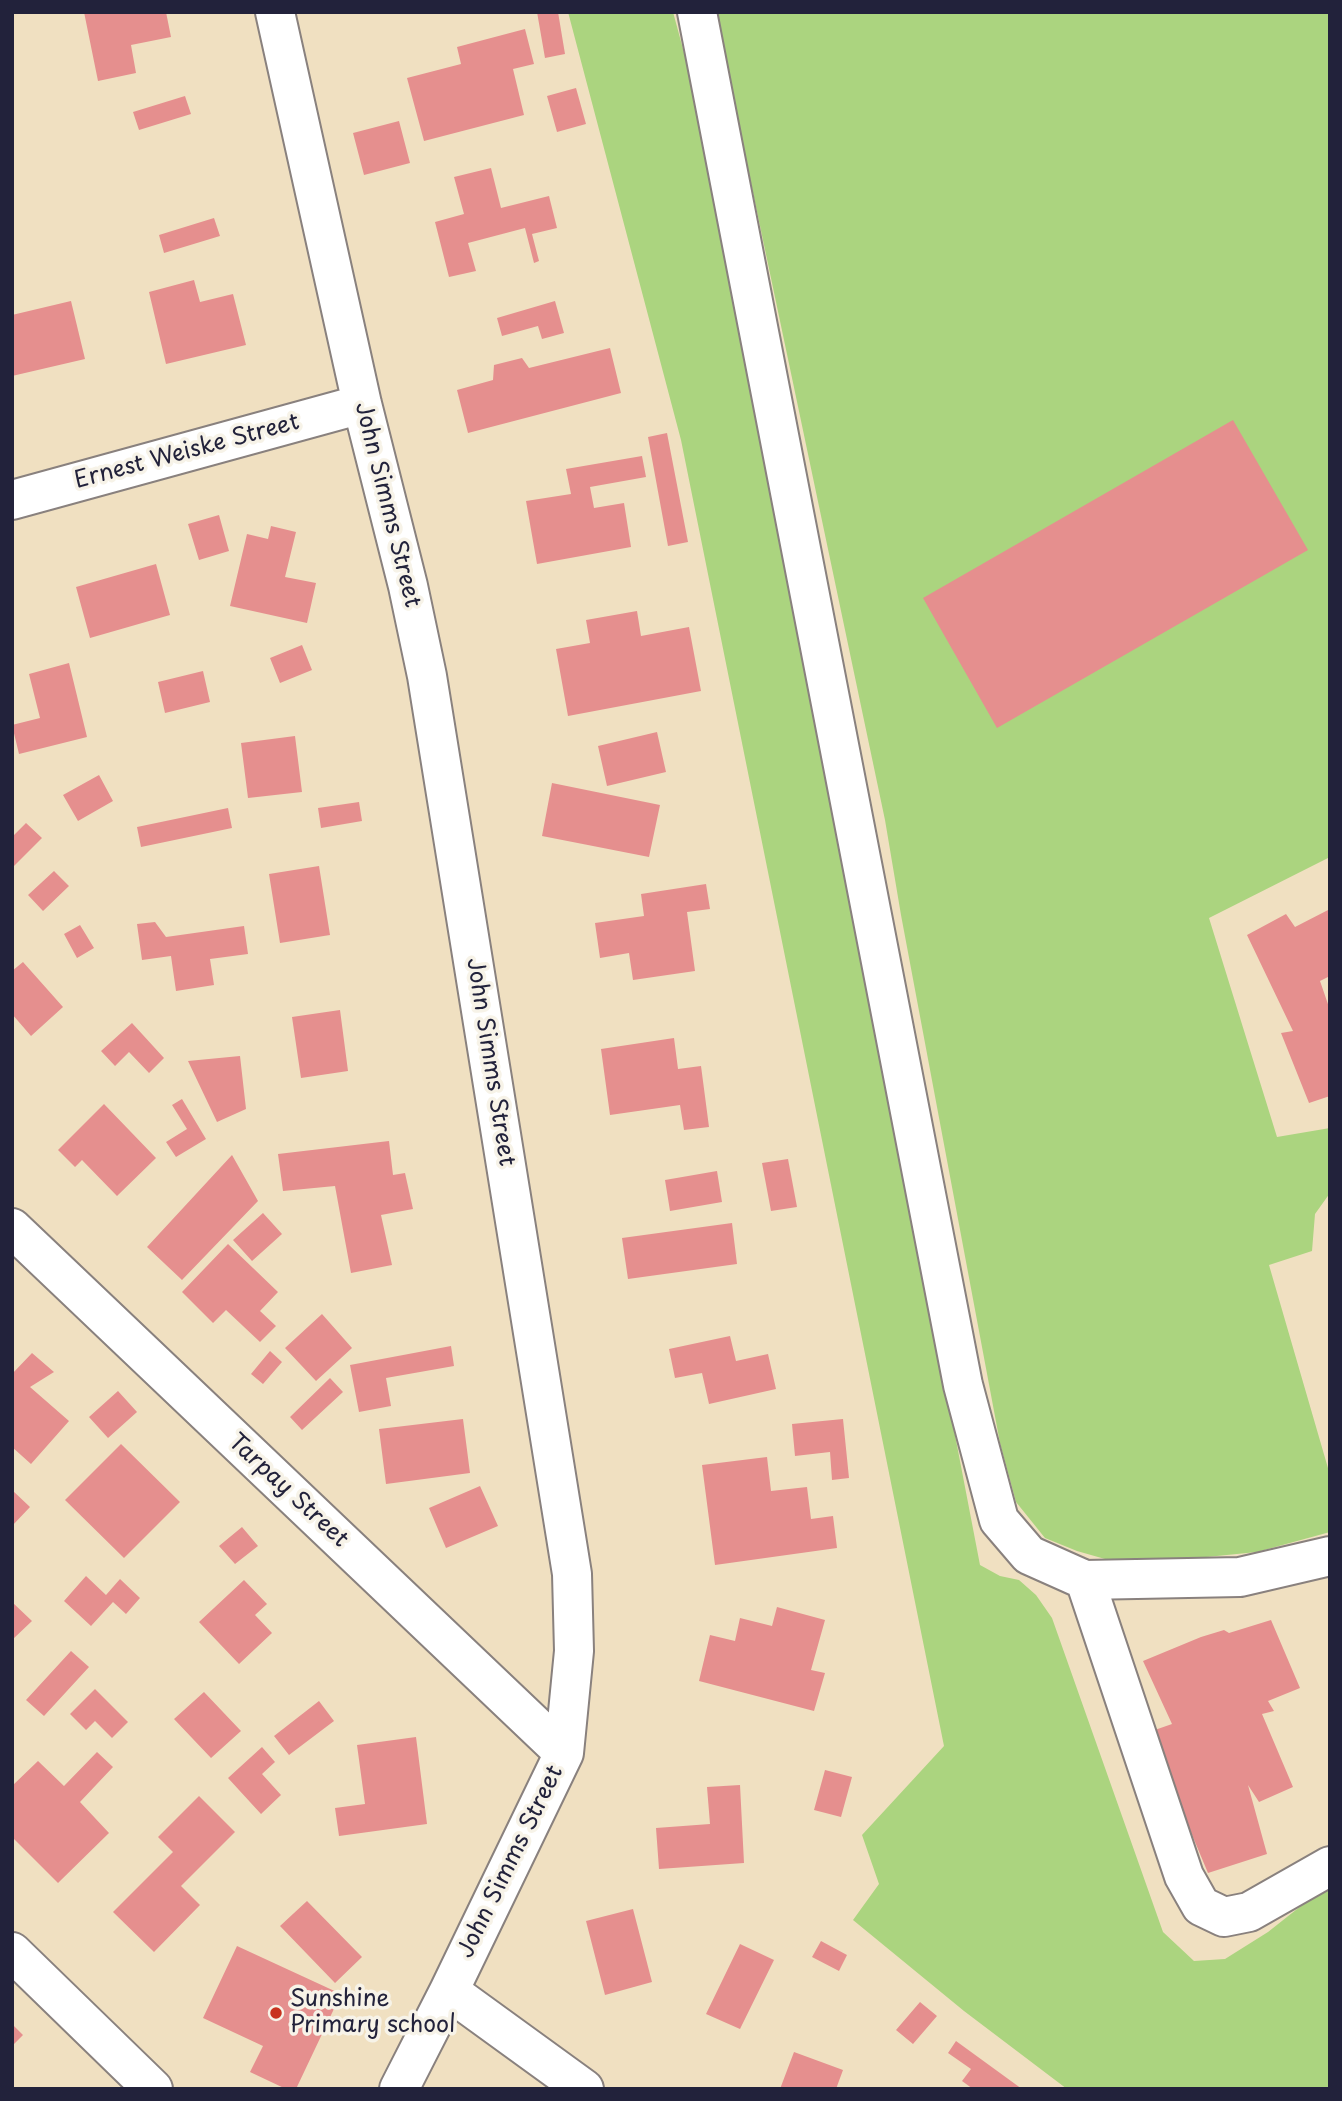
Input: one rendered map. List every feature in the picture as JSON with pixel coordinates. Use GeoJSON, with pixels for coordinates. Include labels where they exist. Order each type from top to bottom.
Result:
{"type":"FeatureCollection","features":[{"type":"Feature","properties":{"kind":"street","name":"John Simms Street"},"geometry":{"type":"LineString","coordinates":[[275,12],[362,404],[408,586],[427,676],[572,1574],[574,1651],[564,1753],[399,2089]]}},
{"type":"Feature","properties":{"kind":"street"},"geometry":{"type":"LineString","coordinates":[[696,12],[963,1385],[999,1520],[1029,1555],[1085,1580],[1240,1577],[1330,1556]]}},
{"type":"Feature","properties":{"kind":"street","name":"Ernest Weiske Street"},"geometry":{"type":"LineString","coordinates":[[12,500],[362,404]]}},
{"type":"Feature","properties":{"kind":"street","name":"Tarpay Street"},"geometry":{"type":"LineString","coordinates":[[12,1228],[564,1753]]}},
{"type":"Feature","properties":{"kind":"street"},"geometry":{"type":"LineString","coordinates":[[1085,1580],[1184,1876],[1201,1906],[1224,1917],[1249,1912],[1330,1866]]}},
{"type":"Feature","properties":{"kind":"street"},"geometry":{"type":"LineString","coordinates":[[12,1952],[153,2089]]}},
{"type":"Feature","properties":{"kind":"street"},"geometry":{"type":"LineString","coordinates":[[449,1991],[584,2089]]}},
{"type":"Feature","properties":{"kind":"green space"},"geometry":{"type":"Polygon","coordinates":[[[568,12],[673,12],[702,119],[980,1565],[1000,1576],[1019,1580],[1036,1595],[1052,1618],[1163,1932],[1194,1961],[1225,1959],[1268,1932],[1330,1883],[1330,2089],[1067,2089],[964,2011],[853,1920],[879,1884],[862,1835],[944,1746],[681,440],[568,12]]]}},
{"type":"Feature","properties":{"kind":"green space"},"geometry":{"type":"Polygon","coordinates":[[[715,12],[1330,12],[1330,857],[1209,918],[1277,1137],[1330,1128],[1330,1193],[1315,1214],[1312,1251],[1269,1265],[1330,1475],[1330,1532],[1257,1552],[1126,1565],[1077,1551],[1045,1538],[1016,1502],[1000,1443],[885,820],[715,12]]]}},
{"type":"Feature","properties":{"kind":"building"},"geometry":{"type":"Polygon","coordinates":[[[84,12],[166,12],[171,37],[131,45],[136,73],[98,81],[84,12]]]}},
{"type":"Feature","properties":{"kind":"building"},"geometry":{"type":"Polygon","coordinates":[[[537,12],[558,12],[565,54],[545,58],[537,12]]]}},
{"type":"Feature","properties":{"kind":"building"},"geometry":{"type":"Polygon","coordinates":[[[525,29],[534,64],[513,69],[524,115],[424,141],[407,78],[461,64],[457,47],[525,29]]]}},
{"type":"Feature","properties":{"kind":"building"},"geometry":{"type":"Polygon","coordinates":[[[576,88],[586,124],[557,132],[547,96],[576,88]]]}},
{"type":"Feature","properties":{"kind":"building"},"geometry":{"type":"Polygon","coordinates":[[[185,96],[191,114],[139,130],[133,112],[185,96]]]}},
{"type":"Feature","properties":{"kind":"building"},"geometry":{"type":"Polygon","coordinates":[[[399,121],[410,163],[364,175],[353,133],[399,121]]]}},
{"type":"Feature","properties":{"kind":"building"},"geometry":{"type":"Polygon","coordinates":[[[491,168],[501,208],[549,196],[557,228],[532,234],[539,261],[534,263],[525,228],[468,243],[476,271],[449,277],[435,222],[464,214],[454,177],[491,168]]]}},
{"type":"Feature","properties":{"kind":"building"},"geometry":{"type":"Polygon","coordinates":[[[214,218],[220,236],[164,253],[159,235],[214,218]]]}},
{"type":"Feature","properties":{"kind":"building"},"geometry":{"type":"Polygon","coordinates":[[[194,280],[200,302],[233,294],[246,345],[166,364],[149,292],[194,280]]]}},
{"type":"Feature","properties":{"kind":"building"},"geometry":{"type":"Polygon","coordinates":[[[71,301],[85,359],[12,376],[12,315],[71,301]]]}},
{"type":"Feature","properties":{"kind":"building"},"geometry":{"type":"Polygon","coordinates":[[[555,301],[564,333],[542,339],[538,326],[502,336],[497,318],[555,301]]]}},
{"type":"Feature","properties":{"kind":"building"},"geometry":{"type":"Polygon","coordinates":[[[610,348],[621,393],[468,433],[457,390],[493,380],[494,365],[522,358],[529,368],[610,348]]]}},
{"type":"Feature","properties":{"kind":"building"},"geometry":{"type":"Polygon","coordinates":[[[1233,420],[1308,550],[997,728],[923,598],[1233,420]]]}},
{"type":"Feature","properties":{"kind":"building"},"geometry":{"type":"Polygon","coordinates":[[[667,433],[688,542],[668,546],[648,437],[667,433]]]}},
{"type":"Feature","properties":{"kind":"building"},"geometry":{"type":"Polygon","coordinates":[[[642,456],[646,477],[590,487],[594,508],[624,503],[631,547],[537,564],[526,501],[571,494],[566,469],[642,456]]]}},
{"type":"Feature","properties":{"kind":"building"},"geometry":{"type":"Polygon","coordinates":[[[219,515],[229,551],[199,560],[188,524],[219,515]]]}},
{"type":"Feature","properties":{"kind":"building"},"geometry":{"type":"Polygon","coordinates":[[[271,526],[296,532],[285,577],[316,583],[307,623],[230,606],[247,534],[268,539],[271,526]]]}},
{"type":"Feature","properties":{"kind":"building"},"geometry":{"type":"Polygon","coordinates":[[[156,564],[170,615],[90,638],[76,587],[156,564]]]}},
{"type":"Feature","properties":{"kind":"building"},"geometry":{"type":"Polygon","coordinates":[[[637,611],[641,636],[689,627],[701,691],[568,716],[556,649],[590,643],[586,620],[637,611]]]}},
{"type":"Feature","properties":{"kind":"building"},"geometry":{"type":"Polygon","coordinates":[[[302,645],[312,670],[280,683],[270,658],[302,645]]]}},
{"type":"Feature","properties":{"kind":"building"},"geometry":{"type":"Polygon","coordinates":[[[69,663],[87,737],[19,754],[12,725],[40,718],[29,674],[69,663]]]}},
{"type":"Feature","properties":{"kind":"building"},"geometry":{"type":"Polygon","coordinates":[[[203,671],[210,702],[165,713],[158,682],[203,671]]]}},
{"type":"Feature","properties":{"kind":"building"},"geometry":{"type":"Polygon","coordinates":[[[657,732],[666,772],[607,786],[598,746],[657,732]]]}},
{"type":"Feature","properties":{"kind":"building"},"geometry":{"type":"Polygon","coordinates":[[[295,736],[302,792],[248,798],[241,743],[295,736]]]}},
{"type":"Feature","properties":{"kind":"building"},"geometry":{"type":"Polygon","coordinates":[[[99,775],[113,801],[78,821],[63,795],[99,775]]]}},
{"type":"Feature","properties":{"kind":"building"},"geometry":{"type":"Polygon","coordinates":[[[552,783],[660,805],[649,857],[542,836],[552,783]]]}},
{"type":"Feature","properties":{"kind":"building"},"geometry":{"type":"Polygon","coordinates":[[[359,802],[362,821],[321,828],[318,808],[359,802]]]}},
{"type":"Feature","properties":{"kind":"building"},"geometry":{"type":"Polygon","coordinates":[[[228,808],[232,828],[141,847],[137,827],[228,808]]]}},
{"type":"Feature","properties":{"kind":"building"},"geometry":{"type":"Polygon","coordinates":[[[26,823],[42,838],[12,868],[12,837],[26,823]]]}},
{"type":"Feature","properties":{"kind":"building"},"geometry":{"type":"Polygon","coordinates":[[[319,866],[330,935],[280,943],[269,874],[319,866]]]}},
{"type":"Feature","properties":{"kind":"building"},"geometry":{"type":"Polygon","coordinates":[[[54,871],[69,886],[43,911],[28,895],[54,871]]]}},
{"type":"Feature","properties":{"kind":"building"},"geometry":{"type":"Polygon","coordinates":[[[706,884],[710,909],[687,912],[695,971],[633,980],[629,953],[600,958],[595,923],[644,916],[641,894],[706,884]]]}},
{"type":"Feature","properties":{"kind":"building"},"geometry":{"type":"Polygon","coordinates":[[[1330,909],[1330,976],[1320,981],[1330,1010],[1330,1096],[1309,1103],[1281,1033],[1293,1031],[1247,935],[1286,914],[1295,927],[1330,909]]]}},
{"type":"Feature","properties":{"kind":"building"},"geometry":{"type":"Polygon","coordinates":[[[155,922],[166,937],[244,926],[248,954],[210,959],[214,985],[176,991],[171,956],[142,960],[137,924],[155,922]]]}},
{"type":"Feature","properties":{"kind":"building"},"geometry":{"type":"Polygon","coordinates":[[[80,925],[94,948],[77,958],[64,934],[80,925]]]}},
{"type":"Feature","properties":{"kind":"building"},"geometry":{"type":"Polygon","coordinates":[[[23,962],[63,1007],[31,1036],[12,1014],[12,971],[23,962]]]}},
{"type":"Feature","properties":{"kind":"building"},"geometry":{"type":"Polygon","coordinates":[[[340,1010],[348,1071],[301,1078],[292,1017],[340,1010]]]}},
{"type":"Feature","properties":{"kind":"building"},"geometry":{"type":"Polygon","coordinates":[[[132,1023],[164,1058],[149,1073],[129,1052],[115,1066],[101,1051],[132,1023]]]}},
{"type":"Feature","properties":{"kind":"building"},"geometry":{"type":"Polygon","coordinates":[[[674,1038],[678,1069],[701,1066],[709,1127],[684,1130],[680,1105],[610,1115],[601,1049],[674,1038]]]}},
{"type":"Feature","properties":{"kind":"building"},"geometry":{"type":"Polygon","coordinates":[[[240,1056],[246,1109],[217,1122],[188,1061],[240,1056]]]}},
{"type":"Feature","properties":{"kind":"building"},"geometry":{"type":"Polygon","coordinates":[[[182,1099],[206,1139],[176,1157],[166,1142],[187,1129],[172,1105],[182,1099]]]}},
{"type":"Feature","properties":{"kind":"building"},"geometry":{"type":"Polygon","coordinates":[[[104,1104],[156,1158],[117,1196],[82,1160],[75,1167],[58,1150],[104,1104]]]}},
{"type":"Feature","properties":{"kind":"building"},"geometry":{"type":"Polygon","coordinates":[[[389,1141],[393,1175],[405,1173],[413,1209],[381,1215],[392,1265],[351,1273],[335,1186],[283,1191],[278,1154],[389,1141]]]}},
{"type":"Feature","properties":{"kind":"building"},"geometry":{"type":"Polygon","coordinates":[[[232,1155],[258,1201],[182,1280],[147,1247],[232,1155]]]}},
{"type":"Feature","properties":{"kind":"building"},"geometry":{"type":"Polygon","coordinates":[[[788,1159],[797,1207],[771,1211],[762,1163],[788,1159]]]}},
{"type":"Feature","properties":{"kind":"building"},"geometry":{"type":"Polygon","coordinates":[[[717,1171],[722,1202],[670,1211],[665,1180],[717,1171]]]}},
{"type":"Feature","properties":{"kind":"building"},"geometry":{"type":"Polygon","coordinates":[[[263,1213],[282,1234],[252,1261],[233,1240],[263,1213]]]}},
{"type":"Feature","properties":{"kind":"building"},"geometry":{"type":"Polygon","coordinates":[[[732,1223],[737,1264],[628,1279],[622,1238],[732,1223]]]}},
{"type":"Feature","properties":{"kind":"building"},"geometry":{"type":"Polygon","coordinates":[[[228,1244],[278,1292],[260,1311],[276,1326],[260,1342],[226,1310],[213,1323],[182,1292],[228,1244]]]}},
{"type":"Feature","properties":{"kind":"building"},"geometry":{"type":"Polygon","coordinates":[[[322,1314],[352,1348],[316,1381],[285,1348],[322,1314]]]}},
{"type":"Feature","properties":{"kind":"building"},"geometry":{"type":"Polygon","coordinates":[[[730,1336],[736,1361],[768,1354],[776,1389],[709,1404],[702,1373],[675,1378],[669,1349],[730,1336]]]}},
{"type":"Feature","properties":{"kind":"building"},"geometry":{"type":"Polygon","coordinates":[[[451,1346],[454,1366],[386,1378],[391,1406],[359,1412],[350,1365],[451,1346]]]}},
{"type":"Feature","properties":{"kind":"building"},"geometry":{"type":"Polygon","coordinates":[[[270,1351],[282,1362],[263,1384],[251,1374],[270,1351]]]}},
{"type":"Feature","properties":{"kind":"building"},"geometry":{"type":"Polygon","coordinates":[[[32,1353],[54,1372],[30,1387],[69,1421],[31,1464],[12,1447],[12,1374],[32,1353]]]}},
{"type":"Feature","properties":{"kind":"building"},"geometry":{"type":"Polygon","coordinates":[[[330,1378],[343,1392],[302,1430],[290,1417],[330,1378]]]}},
{"type":"Feature","properties":{"kind":"building"},"geometry":{"type":"Polygon","coordinates":[[[118,1391],[137,1412],[108,1438],[89,1417],[118,1391]]]}},
{"type":"Feature","properties":{"kind":"building"},"geometry":{"type":"Polygon","coordinates":[[[463,1419],[470,1473],[386,1484],[379,1429],[463,1419]]]}},
{"type":"Feature","properties":{"kind":"building"},"geometry":{"type":"Polygon","coordinates":[[[843,1419],[849,1478],[832,1480],[830,1452],[795,1456],[792,1424],[843,1419]]]}},
{"type":"Feature","properties":{"kind":"building"},"geometry":{"type":"Polygon","coordinates":[[[121,1444],[180,1502],[124,1558],[65,1500],[121,1444]]]}},
{"type":"Feature","properties":{"kind":"building"},"geometry":{"type":"Polygon","coordinates":[[[767,1457],[771,1491],[807,1487],[811,1519],[833,1516],[837,1548],[715,1565],[702,1465],[767,1457]]]}},
{"type":"Feature","properties":{"kind":"building"},"geometry":{"type":"Polygon","coordinates":[[[480,1486],[498,1526],[446,1548],[429,1508],[480,1486]]]}},
{"type":"Feature","properties":{"kind":"building"},"geometry":{"type":"Polygon","coordinates":[[[12,1490],[30,1507],[12,1526],[12,1490]]]}},
{"type":"Feature","properties":{"kind":"building"},"geometry":{"type":"Polygon","coordinates":[[[242,1527],[258,1546],[235,1564],[219,1546],[242,1527]]]}},
{"type":"Feature","properties":{"kind":"building"},"geometry":{"type":"Polygon","coordinates":[[[86,1576],[106,1595],[120,1579],[140,1598],[126,1614],[113,1602],[91,1626],[64,1601],[86,1576]]]}},
{"type":"Feature","properties":{"kind":"building"},"geometry":{"type":"Polygon","coordinates":[[[244,1580],[267,1604],[255,1615],[272,1633],[239,1664],[199,1622],[244,1580]]]}},
{"type":"Feature","properties":{"kind":"building"},"geometry":{"type":"Polygon","coordinates":[[[12,1602],[32,1621],[12,1640],[12,1602]]]}},
{"type":"Feature","properties":{"kind":"building"},"geometry":{"type":"Polygon","coordinates":[[[777,1607],[825,1620],[811,1670],[825,1673],[814,1711],[699,1681],[710,1635],[735,1641],[740,1618],[772,1626],[777,1607]]]}},
{"type":"Feature","properties":{"kind":"building"},"geometry":{"type":"Polygon","coordinates":[[[1271,1620],[1300,1688],[1268,1701],[1274,1711],[1262,1714],[1293,1787],[1259,1802],[1248,1785],[1267,1854],[1208,1873],[1149,1732],[1172,1724],[1143,1661],[1201,1637],[1224,1630],[1229,1633],[1271,1620]]]}},
{"type":"Feature","properties":{"kind":"building"},"geometry":{"type":"Polygon","coordinates":[[[71,1651],[89,1667],[44,1716],[26,1700],[71,1651]]]}},
{"type":"Feature","properties":{"kind":"building"},"geometry":{"type":"Polygon","coordinates":[[[95,1689],[128,1722],[112,1738],[95,1721],[86,1730],[70,1714],[95,1689]]]}},
{"type":"Feature","properties":{"kind":"building"},"geometry":{"type":"Polygon","coordinates":[[[204,1692],[241,1731],[211,1758],[174,1719],[204,1692]]]}},
{"type":"Feature","properties":{"kind":"building"},"geometry":{"type":"Polygon","coordinates":[[[319,1701],[334,1721],[289,1755],[274,1736],[319,1701]]]}},
{"type":"Feature","properties":{"kind":"building"},"geometry":{"type":"Polygon","coordinates":[[[416,1737],[427,1824],[339,1836],[335,1808],[365,1804],[357,1745],[416,1737]]]}},
{"type":"Feature","properties":{"kind":"building"},"geometry":{"type":"Polygon","coordinates":[[[262,1747],[275,1762],[262,1774],[281,1795],[261,1814],[228,1778],[262,1747]]]}},
{"type":"Feature","properties":{"kind":"building"},"geometry":{"type":"Polygon","coordinates":[[[97,1752],[113,1767],[80,1802],[109,1833],[58,1883],[12,1837],[12,1786],[38,1761],[64,1786],[97,1752]]]}},
{"type":"Feature","properties":{"kind":"building"},"geometry":{"type":"Polygon","coordinates":[[[825,1770],[852,1777],[841,1817],[814,1810],[825,1770]]]}},
{"type":"Feature","properties":{"kind":"building"},"geometry":{"type":"Polygon","coordinates":[[[740,1785],[744,1863],[659,1869],[656,1828],[710,1824],[707,1787],[740,1785]]]}},
{"type":"Feature","properties":{"kind":"building"},"geometry":{"type":"Polygon","coordinates":[[[199,1796],[235,1832],[181,1886],[200,1905],[154,1952],[113,1912],[173,1852],[158,1837],[199,1796]]]}},
{"type":"Feature","properties":{"kind":"building"},"geometry":{"type":"Polygon","coordinates":[[[307,1901],[362,1957],[335,1983],[280,1926],[307,1901]]]}},
{"type":"Feature","properties":{"kind":"building"},"geometry":{"type":"Polygon","coordinates":[[[633,1909],[652,1982],[605,1995],[586,1921],[633,1909]]]}},
{"type":"Feature","properties":{"kind":"building"},"geometry":{"type":"Polygon","coordinates":[[[821,1941],[847,1955],[839,1971],[812,1957],[821,1941]]]}},
{"type":"Feature","properties":{"kind":"building"},"geometry":{"type":"Polygon","coordinates":[[[740,1944],[774,1960],[740,2029],[706,2014],[740,1944]]]}},
{"type":"Feature","properties":{"kind":"building"},"geometry":{"type":"Polygon","coordinates":[[[237,1946],[341,1994],[296,2089],[286,2089],[250,2072],[263,2046],[203,2018],[237,1946]]]}},
{"type":"Feature","properties":{"kind":"building"},"geometry":{"type":"Polygon","coordinates":[[[920,2002],[937,2016],[913,2044],[896,2030],[920,2002]]]}},
{"type":"Feature","properties":{"kind":"building"},"geometry":{"type":"Polygon","coordinates":[[[12,2024],[23,2035],[12,2046],[12,2024]]]}},
{"type":"Feature","properties":{"kind":"building"},"geometry":{"type":"Polygon","coordinates":[[[956,2041],[1022,2089],[973,2089],[962,2081],[971,2069],[948,2053],[956,2041]]]}},
{"type":"Feature","properties":{"kind":"building"},"geometry":{"type":"Polygon","coordinates":[[[794,2052],[843,2070],[836,2089],[780,2089],[794,2052]]]}},
{"type":"Feature","properties":{"kind":"place","name":"Sunshine Primary school"},"geometry":{"type":"Point","coordinates":[276,2013]}}]}
